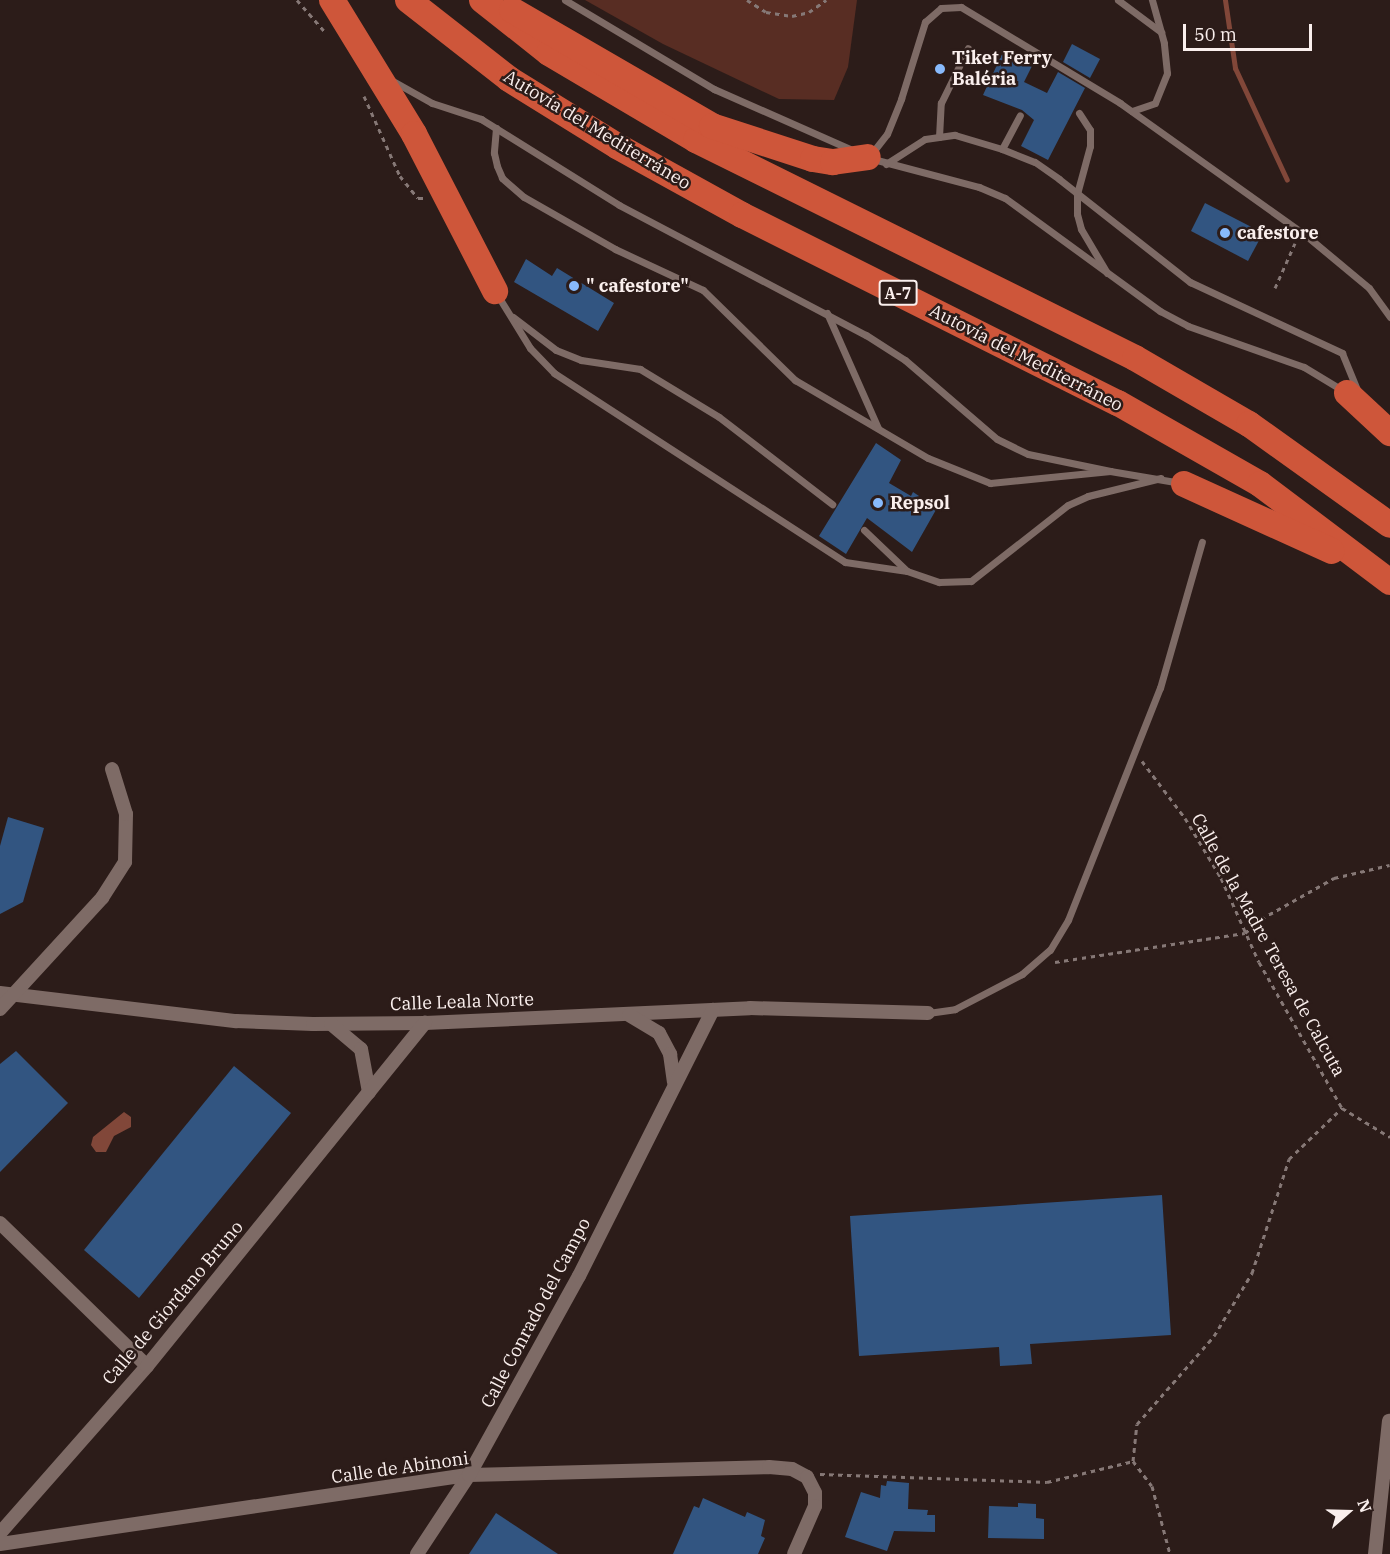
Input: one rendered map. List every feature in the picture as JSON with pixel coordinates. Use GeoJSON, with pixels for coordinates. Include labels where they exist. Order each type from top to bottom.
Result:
{"type":"FeatureCollection","features":[{"type":"Feature","properties":{"kind":"highway"},"geometry":{"type":"LineString","coordinates":[[332,0],[367,54],[447,197],[495,291]]}},
{"type":"Feature","properties":{"kind":"highway","name":"Autovía del Mediterráneo"},"geometry":{"type":"LineString","coordinates":[[408,0],[509,79],[617,146],[742,215],[1118,403],[1260,484],[1387,579]]}},
{"type":"Feature","properties":{"kind":"highway","name":"A-7"},"geometry":{"type":"LineString","coordinates":[[482,0],[549,53],[696,140],[1135,358],[1239,418],[1390,525]]}},
{"type":"Feature","properties":{"kind":"highway"},"geometry":{"type":"LineString","coordinates":[[490,0],[534,20],[712,126],[813,159],[833,162],[877,161]]}},
{"type":"Feature","properties":{"kind":"highway"},"geometry":{"type":"LineString","coordinates":[[1347,393],[1382,426]]}},
{"type":"Feature","properties":{"kind":"highway"},"geometry":{"type":"LineString","coordinates":[[1173,481],[1231,502],[1387,579]]}},
{"type":"Feature","properties":{"kind":"street"},"geometry":{"type":"LineString","coordinates":[[0,1009],[7,994],[102,898],[125,862],[126,814],[112,769]]}},
{"type":"Feature","properties":{"kind":"street","name":"Calle Leala Norte"},"geometry":{"type":"LineString","coordinates":[[7,994],[236,1021],[329,1023],[425,1023],[713,1010],[928,1013]]}},
{"type":"Feature","properties":{"kind":"street","name":"Calle Conrado del Campo"},"geometry":{"type":"LineString","coordinates":[[417,1554],[469,1475],[579,1276],[674,1082],[713,1010]]}},
{"type":"Feature","properties":{"kind":"street"},"geometry":{"type":"LineString","coordinates":[[624,1014],[658,1033],[670,1054],[674,1082]]}},
{"type":"Feature","properties":{"kind":"street"},"geometry":{"type":"LineString","coordinates":[[329,1023],[361,1049],[369,1092]]}},
{"type":"Feature","properties":{"kind":"street","name":"Calle de Giordano Bruno"},"geometry":{"type":"LineString","coordinates":[[0,1533],[147,1366],[425,1023]]}},
{"type":"Feature","properties":{"kind":"street"},"geometry":{"type":"LineString","coordinates":[[0,1222],[147,1366]]}},
{"type":"Feature","properties":{"kind":"street"},"geometry":{"type":"LineString","coordinates":[[1375,1554],[1389,1421]]}},
{"type":"Feature","properties":{"kind":"street","name":"Calle de Abinoni"},"geometry":{"type":"LineString","coordinates":[[0,1544],[469,1475],[769,1467],[792,1469],[807,1477]]}},
{"type":"Feature","properties":{"kind":"street"},"geometry":{"type":"LineString","coordinates":[[794,1554],[815,1506],[815,1492],[807,1477]]}},
{"type":"Feature","properties":{"kind":"lane"},"geometry":{"type":"LineString","coordinates":[[565,0],[714,89],[877,161],[979,187],[1005,198],[1113,279],[1188,326],[1304,367],[1347,393]]}},
{"type":"Feature","properties":{"kind":"lane"},"geometry":{"type":"LineString","coordinates":[[956,0],[961,7],[1132,111],[1354,274],[1390,317]]}},
{"type":"Feature","properties":{"kind":"lane"},"geometry":{"type":"LineString","coordinates":[[1118,0],[1161,32]]}},
{"type":"Feature","properties":{"kind":"lane"},"geometry":{"type":"LineString","coordinates":[[1132,111],[1155,103],[1163,91],[1167,73],[1161,32],[1152,0]]}},
{"type":"Feature","properties":{"kind":"lane"},"geometry":{"type":"LineString","coordinates":[[877,161],[925,21],[941,8],[961,7]]}},
{"type":"Feature","properties":{"kind":"lane"},"geometry":{"type":"LineString","coordinates":[[939,137],[941,103],[968,48]]}},
{"type":"Feature","properties":{"kind":"lane"},"geometry":{"type":"LineString","coordinates":[[367,54],[391,80],[411,93],[470,113],[619,205],[827,312],[905,360],[998,439],[1028,454],[1173,481]]}},
{"type":"Feature","properties":{"kind":"lane"},"geometry":{"type":"LineString","coordinates":[[1079,113],[1090,130],[1090,146],[1077,194],[1082,229],[1113,279]]}},
{"type":"Feature","properties":{"kind":"lane"},"geometry":{"type":"LineString","coordinates":[[1002,149],[1020,115]]}},
{"type":"Feature","properties":{"kind":"lane"},"geometry":{"type":"LineString","coordinates":[[496,128],[494,153],[497,166],[502,178],[524,197],[615,249],[703,290],[795,380],[928,458],[990,483],[1110,471]]}},
{"type":"Feature","properties":{"kind":"lane"},"geometry":{"type":"LineString","coordinates":[[877,161],[925,139],[956,135],[1035,162],[1190,282],[1285,323],[1342,353],[1382,426]]}},
{"type":"Feature","properties":{"kind":"lane"},"geometry":{"type":"LineString","coordinates":[[495,291],[530,348],[554,373],[844,562],[907,571],[939,582],[970,581],[1068,505],[1088,496],[1173,481]]}},
{"type":"Feature","properties":{"kind":"lane"},"geometry":{"type":"LineString","coordinates":[[827,312],[878,428]]}},
{"type":"Feature","properties":{"kind":"lane"},"geometry":{"type":"LineString","coordinates":[[511,316],[531,334],[572,357],[640,369],[719,417],[832,504]]}},
{"type":"Feature","properties":{"kind":"lane"},"geometry":{"type":"LineString","coordinates":[[864,530],[907,571]]}},
{"type":"Feature","properties":{"kind":"lane"},"geometry":{"type":"LineString","coordinates":[[928,1013],[955,1009],[989,993],[1050,950],[1068,920],[1114,809],[1134,750],[1160,688],[1202,542]]}},
{"type":"Feature","properties":{"kind":"path"},"geometry":{"type":"LineString","coordinates":[[747,0],[766,12],[792,16],[809,12],[826,0]]}},
{"type":"Feature","properties":{"kind":"path"},"geometry":{"type":"LineString","coordinates":[[361,91],[400,176],[418,198],[447,197]]}},
{"type":"Feature","properties":{"kind":"path"},"geometry":{"type":"LineString","coordinates":[[1275,288],[1296,241]]}},
{"type":"Feature","properties":{"kind":"path","name":"Calle de la Madre Teresa de Calcuta"},"geometry":{"type":"LineString","coordinates":[[1134,750],[1185,818],[1221,878],[1245,933],[1342,1108],[1390,1137]]}},
{"type":"Feature","properties":{"kind":"path"},"geometry":{"type":"LineString","coordinates":[[1034,963],[1076,961],[1245,933],[1262,919],[1334,878],[1390,865]]}},
{"type":"Feature","properties":{"kind":"path"},"geometry":{"type":"LineString","coordinates":[[1170,1554],[1152,1486],[1133,1461],[1137,1424],[1214,1336],[1252,1273],[1289,1159],[1342,1108]]}},
{"type":"Feature","properties":{"kind":"path"},"geometry":{"type":"LineString","coordinates":[[807,1477],[831,1472],[1047,1482],[1133,1461]]}},
{"type":"Feature","properties":{"kind":"shaded area"},"geometry":{"type":"Polygon","coordinates":[[[585,0],[857,0],[848,67],[834,100],[779,99],[663,44],[585,0]]]}},
{"type":"Feature","properties":{"kind":"shaded area"},"geometry":{"type":"Polygon","coordinates":[[[124,1112],[131,1117],[131,1127],[114,1136],[106,1152],[96,1152],[91,1145],[93,1137],[124,1112]]]}},
{"type":"Feature","properties":{"kind":"building"},"geometry":{"type":"Polygon","coordinates":[[[1072,44],[1100,59],[1090,78],[1063,62],[1072,44]]]}},
{"type":"Feature","properties":{"kind":"building"},"geometry":{"type":"Polygon","coordinates":[[[1003,52],[1032,66],[1024,82],[1047,93],[1058,72],[1085,88],[1048,160],[1021,146],[1034,120],[1022,110],[983,95],[1003,52]]]}},
{"type":"Feature","properties":{"kind":"building"},"geometry":{"type":"Polygon","coordinates":[[[1205,203],[1263,233],[1248,261],[1191,231],[1205,203]]]}},
{"type":"Feature","properties":{"kind":"building"},"geometry":{"type":"Polygon","coordinates":[[[526,259],[552,276],[557,268],[614,303],[598,331],[514,282],[526,259]]]}},
{"type":"Feature","properties":{"kind":"building"},"geometry":{"type":"Polygon","coordinates":[[[876,443],[901,460],[889,483],[911,496],[913,492],[937,508],[912,552],[867,518],[846,554],[819,536],[876,443]]]}},
{"type":"Feature","properties":{"kind":"building"},"geometry":{"type":"Polygon","coordinates":[[[8,817],[44,828],[23,902],[0,914],[0,846],[8,817]]]}},
{"type":"Feature","properties":{"kind":"building"},"geometry":{"type":"Polygon","coordinates":[[[16,1051],[68,1103],[0,1172],[0,1064],[16,1051]]]}},
{"type":"Feature","properties":{"kind":"building"},"geometry":{"type":"Polygon","coordinates":[[[234,1066],[291,1113],[139,1298],[84,1250],[234,1066]]]}},
{"type":"Feature","properties":{"kind":"building"},"geometry":{"type":"Polygon","coordinates":[[[1162,1195],[1171,1335],[1030,1344],[1032,1364],[1000,1366],[999,1347],[859,1356],[850,1216],[1162,1195]]]}},
{"type":"Feature","properties":{"kind":"building"},"geometry":{"type":"Polygon","coordinates":[[[887,1481],[909,1483],[908,1509],[928,1510],[927,1515],[935,1515],[935,1532],[894,1531],[887,1551],[845,1537],[861,1492],[880,1498],[881,1485],[886,1486],[887,1481]]]}},
{"type":"Feature","properties":{"kind":"building"},"geometry":{"type":"Polygon","coordinates":[[[703,1498],[745,1517],[747,1512],[765,1520],[761,1536],[765,1538],[758,1554],[673,1554],[694,1506],[699,1508],[703,1498]]]}},
{"type":"Feature","properties":{"kind":"building"},"geometry":{"type":"Polygon","coordinates":[[[1018,1503],[1036,1504],[1036,1518],[1044,1519],[1044,1539],[988,1538],[989,1506],[1018,1507],[1018,1503]]]}},
{"type":"Feature","properties":{"kind":"building"},"geometry":{"type":"Polygon","coordinates":[[[496,1513],[558,1554],[469,1554],[496,1513]]]}},
{"type":"Feature","properties":{"kind":"waterway"},"geometry":{"type":"LineString","coordinates":[[1225,0],[1235,68],[1287,180]]}},
{"type":"Feature","properties":{"kind":"place","name":"Tiket Ferry Baléria"},"geometry":{"type":"Point","coordinates":[940,69]}},
{"type":"Feature","properties":{"kind":"place","name":"cafestore"},"geometry":{"type":"Point","coordinates":[1225,233]}},
{"type":"Feature","properties":{"kind":"place","name":"\" cafestore\""},"geometry":{"type":"Point","coordinates":[574,286]}},
{"type":"Feature","properties":{"kind":"place","name":"Repsol"},"geometry":{"type":"Point","coordinates":[878,503]}}]}
